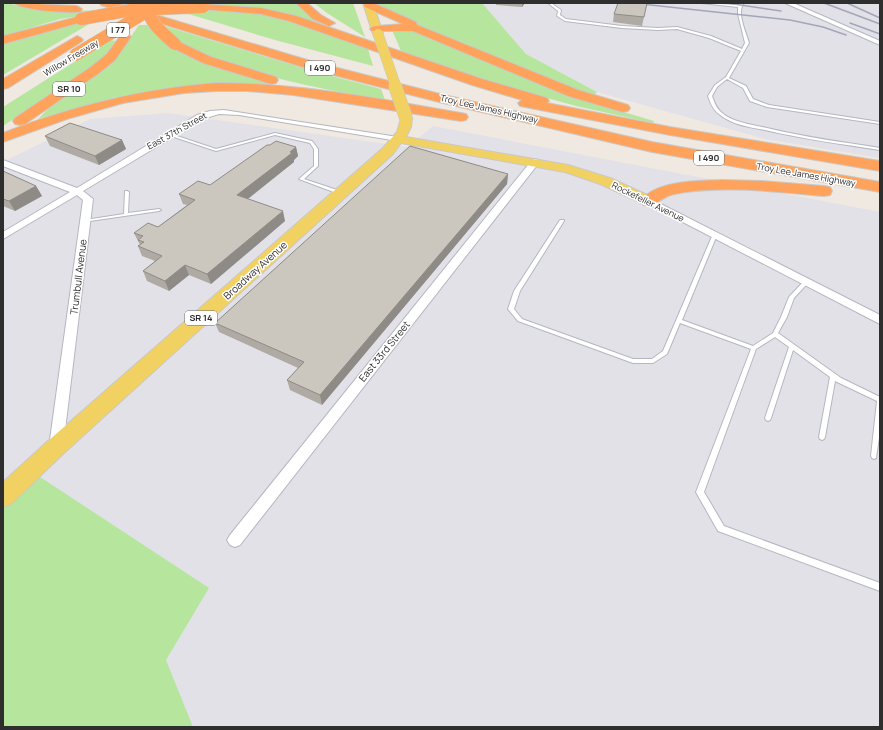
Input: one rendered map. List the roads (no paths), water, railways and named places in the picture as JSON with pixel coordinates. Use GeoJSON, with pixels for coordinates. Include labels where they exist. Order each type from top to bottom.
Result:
{"type":"FeatureCollection","features":[{"type":"Feature","properties":{"kind":"highway"},"geometry":{"type":"LineString","coordinates":[[20,3],[79,14],[131,10],[200,13],[261,11],[292,18],[429,66]]}},
{"type":"Feature","properties":{"kind":"highway","name":"Troy Lee James Highway"},"geometry":{"type":"LineString","coordinates":[[105,3],[310,65],[442,99],[539,114],[587,114],[670,131],[880,166]]}},
{"type":"Feature","properties":{"kind":"highway","name":"SR 10"},"geometry":{"type":"LineString","coordinates":[[3,130],[58,97],[96,70],[111,57],[126,37],[134,16],[133,3]]}},
{"type":"Feature","properties":{"kind":"highway","name":"Willow Freeway"},"geometry":{"type":"LineString","coordinates":[[98,27],[139,3]]}},
{"type":"Feature","properties":{"kind":"highway"},"geometry":{"type":"LineString","coordinates":[[200,13],[145,3],[149,19],[155,28],[175,44],[207,60],[246,73],[312,90],[380,104]]}},
{"type":"Feature","properties":{"kind":"highway"},"geometry":{"type":"LineString","coordinates":[[3,40],[79,14],[109,8],[156,3]]}},
{"type":"Feature","properties":{"kind":"highway","name":"Willow Freeway"},"geometry":{"type":"LineString","coordinates":[[3,99],[159,3]]}},
{"type":"Feature","properties":{"kind":"highway"},"geometry":{"type":"LineString","coordinates":[[301,3],[317,17],[340,29],[539,114]]}},
{"type":"Feature","properties":{"kind":"highway"},"geometry":{"type":"LineString","coordinates":[[368,4],[446,40],[549,83],[601,102],[659,118],[846,161]]}},
{"type":"Feature","properties":{"kind":"highway"},"geometry":{"type":"LineString","coordinates":[[377,31],[408,27],[446,40]]}},
{"type":"Feature","properties":{"kind":"highway","name":"Willow Freeway"},"geometry":{"type":"LineString","coordinates":[[3,85],[81,38]]}},
{"type":"Feature","properties":{"kind":"highway"},"geometry":{"type":"LineString","coordinates":[[376,67],[406,75]]}},
{"type":"Feature","properties":{"kind":"highway","name":"Troy Lee James Highway"},"geometry":{"type":"LineString","coordinates":[[451,86],[539,114],[652,147],[880,187]]}},
{"type":"Feature","properties":{"kind":"highway"},"geometry":{"type":"LineString","coordinates":[[3,138],[80,109],[122,99],[172,91],[213,88],[255,88],[298,92],[380,104],[539,114]]}},
{"type":"Feature","properties":{"kind":"highway"},"geometry":{"type":"LineString","coordinates":[[649,201],[663,192],[693,187],[762,186],[829,192],[880,201]]}},
{"type":"Feature","properties":{"kind":"main road","name":"Broadway Avenue"},"geometry":{"type":"LineString","coordinates":[[3,497],[56,447],[342,193],[388,151],[398,139],[406,124],[406,118],[368,4]]}},
{"type":"Feature","properties":{"kind":"main road","name":"Rockefeller Avenue"},"geometry":{"type":"LineString","coordinates":[[398,139],[568,169],[605,182],[649,201]]}},
{"type":"Feature","properties":{"kind":"street"},"geometry":{"type":"LineString","coordinates":[[788,3],[880,43]]}},
{"type":"Feature","properties":{"kind":"street","name":"East 37th Street"},"geometry":{"type":"LineString","coordinates":[[3,236],[200,117],[220,111],[239,112],[398,139]]}},
{"type":"Feature","properties":{"kind":"street","name":"East 33rd Street"},"geometry":{"type":"LineString","coordinates":[[235,540],[535,162]]}},
{"type":"Feature","properties":{"kind":"street"},"geometry":{"type":"LineString","coordinates":[[3,163],[77,190]]}},
{"type":"Feature","properties":{"kind":"street","name":"Trumbull Avenue"},"geometry":{"type":"LineString","coordinates":[[56,447],[88,199],[77,190]]}},
{"type":"Feature","properties":{"kind":"street","name":"Rockefeller Avenue"},"geometry":{"type":"LineString","coordinates":[[649,201],[880,320]]}},
{"type":"Feature","properties":{"kind":"lane"},"geometry":{"type":"LineString","coordinates":[[549,3],[560,11],[558,15],[566,20],[622,27],[658,29],[677,28],[710,36],[741,50]]}},
{"type":"Feature","properties":{"kind":"lane"},"geometry":{"type":"LineString","coordinates":[[702,3],[740,6]]}},
{"type":"Feature","properties":{"kind":"lane"},"geometry":{"type":"LineString","coordinates":[[743,3],[740,6],[739,14],[747,43],[741,50],[727,78],[716,86],[710,96],[715,108],[731,120],[762,129],[880,150]]}},
{"type":"Feature","properties":{"kind":"lane"},"geometry":{"type":"LineString","coordinates":[[727,78],[745,87],[751,100],[763,104],[880,123]]}},
{"type":"Feature","properties":{"kind":"lane"},"geometry":{"type":"LineString","coordinates":[[170,135],[216,150],[275,134],[311,142],[316,149],[316,166],[301,179],[342,193]]}},
{"type":"Feature","properties":{"kind":"lane"},"geometry":{"type":"LineString","coordinates":[[126,215],[128,192]]}},
{"type":"Feature","properties":{"kind":"lane"},"geometry":{"type":"LineString","coordinates":[[85,221],[159,210]]}},
{"type":"Feature","properties":{"kind":"lane"},"geometry":{"type":"LineString","coordinates":[[562,221],[517,291],[511,309],[520,320],[633,361],[653,361],[665,352],[715,235]]}},
{"type":"Feature","properties":{"kind":"lane"},"geometry":{"type":"LineString","coordinates":[[806,282],[792,298],[784,318],[775,334],[754,348],[700,492],[721,529],[880,587]]}},
{"type":"Feature","properties":{"kind":"lane"},"geometry":{"type":"LineString","coordinates":[[679,321],[754,348]]}},
{"type":"Feature","properties":{"kind":"lane"},"geometry":{"type":"LineString","coordinates":[[775,334],[833,376],[880,401],[874,456]]}},
{"type":"Feature","properties":{"kind":"lane"},"geometry":{"type":"LineString","coordinates":[[768,418],[792,346]]}},
{"type":"Feature","properties":{"kind":"lane"},"geometry":{"type":"LineString","coordinates":[[822,437],[833,376]]}},
{"type":"Feature","properties":{"kind":"railway"},"geometry":{"type":"LineString","coordinates":[[632,3],[790,20],[823,27],[846,35]]}},
{"type":"Feature","properties":{"kind":"railway"},"geometry":{"type":"LineString","coordinates":[[727,3],[781,11]]}},
{"type":"Feature","properties":{"kind":"railway"},"geometry":{"type":"LineString","coordinates":[[824,3],[880,24]]}},
{"type":"Feature","properties":{"kind":"railway"},"geometry":{"type":"LineString","coordinates":[[847,3],[880,18]]}},
{"type":"Feature","properties":{"kind":"railway"},"geometry":{"type":"LineString","coordinates":[[850,23],[880,34]]}}]}
